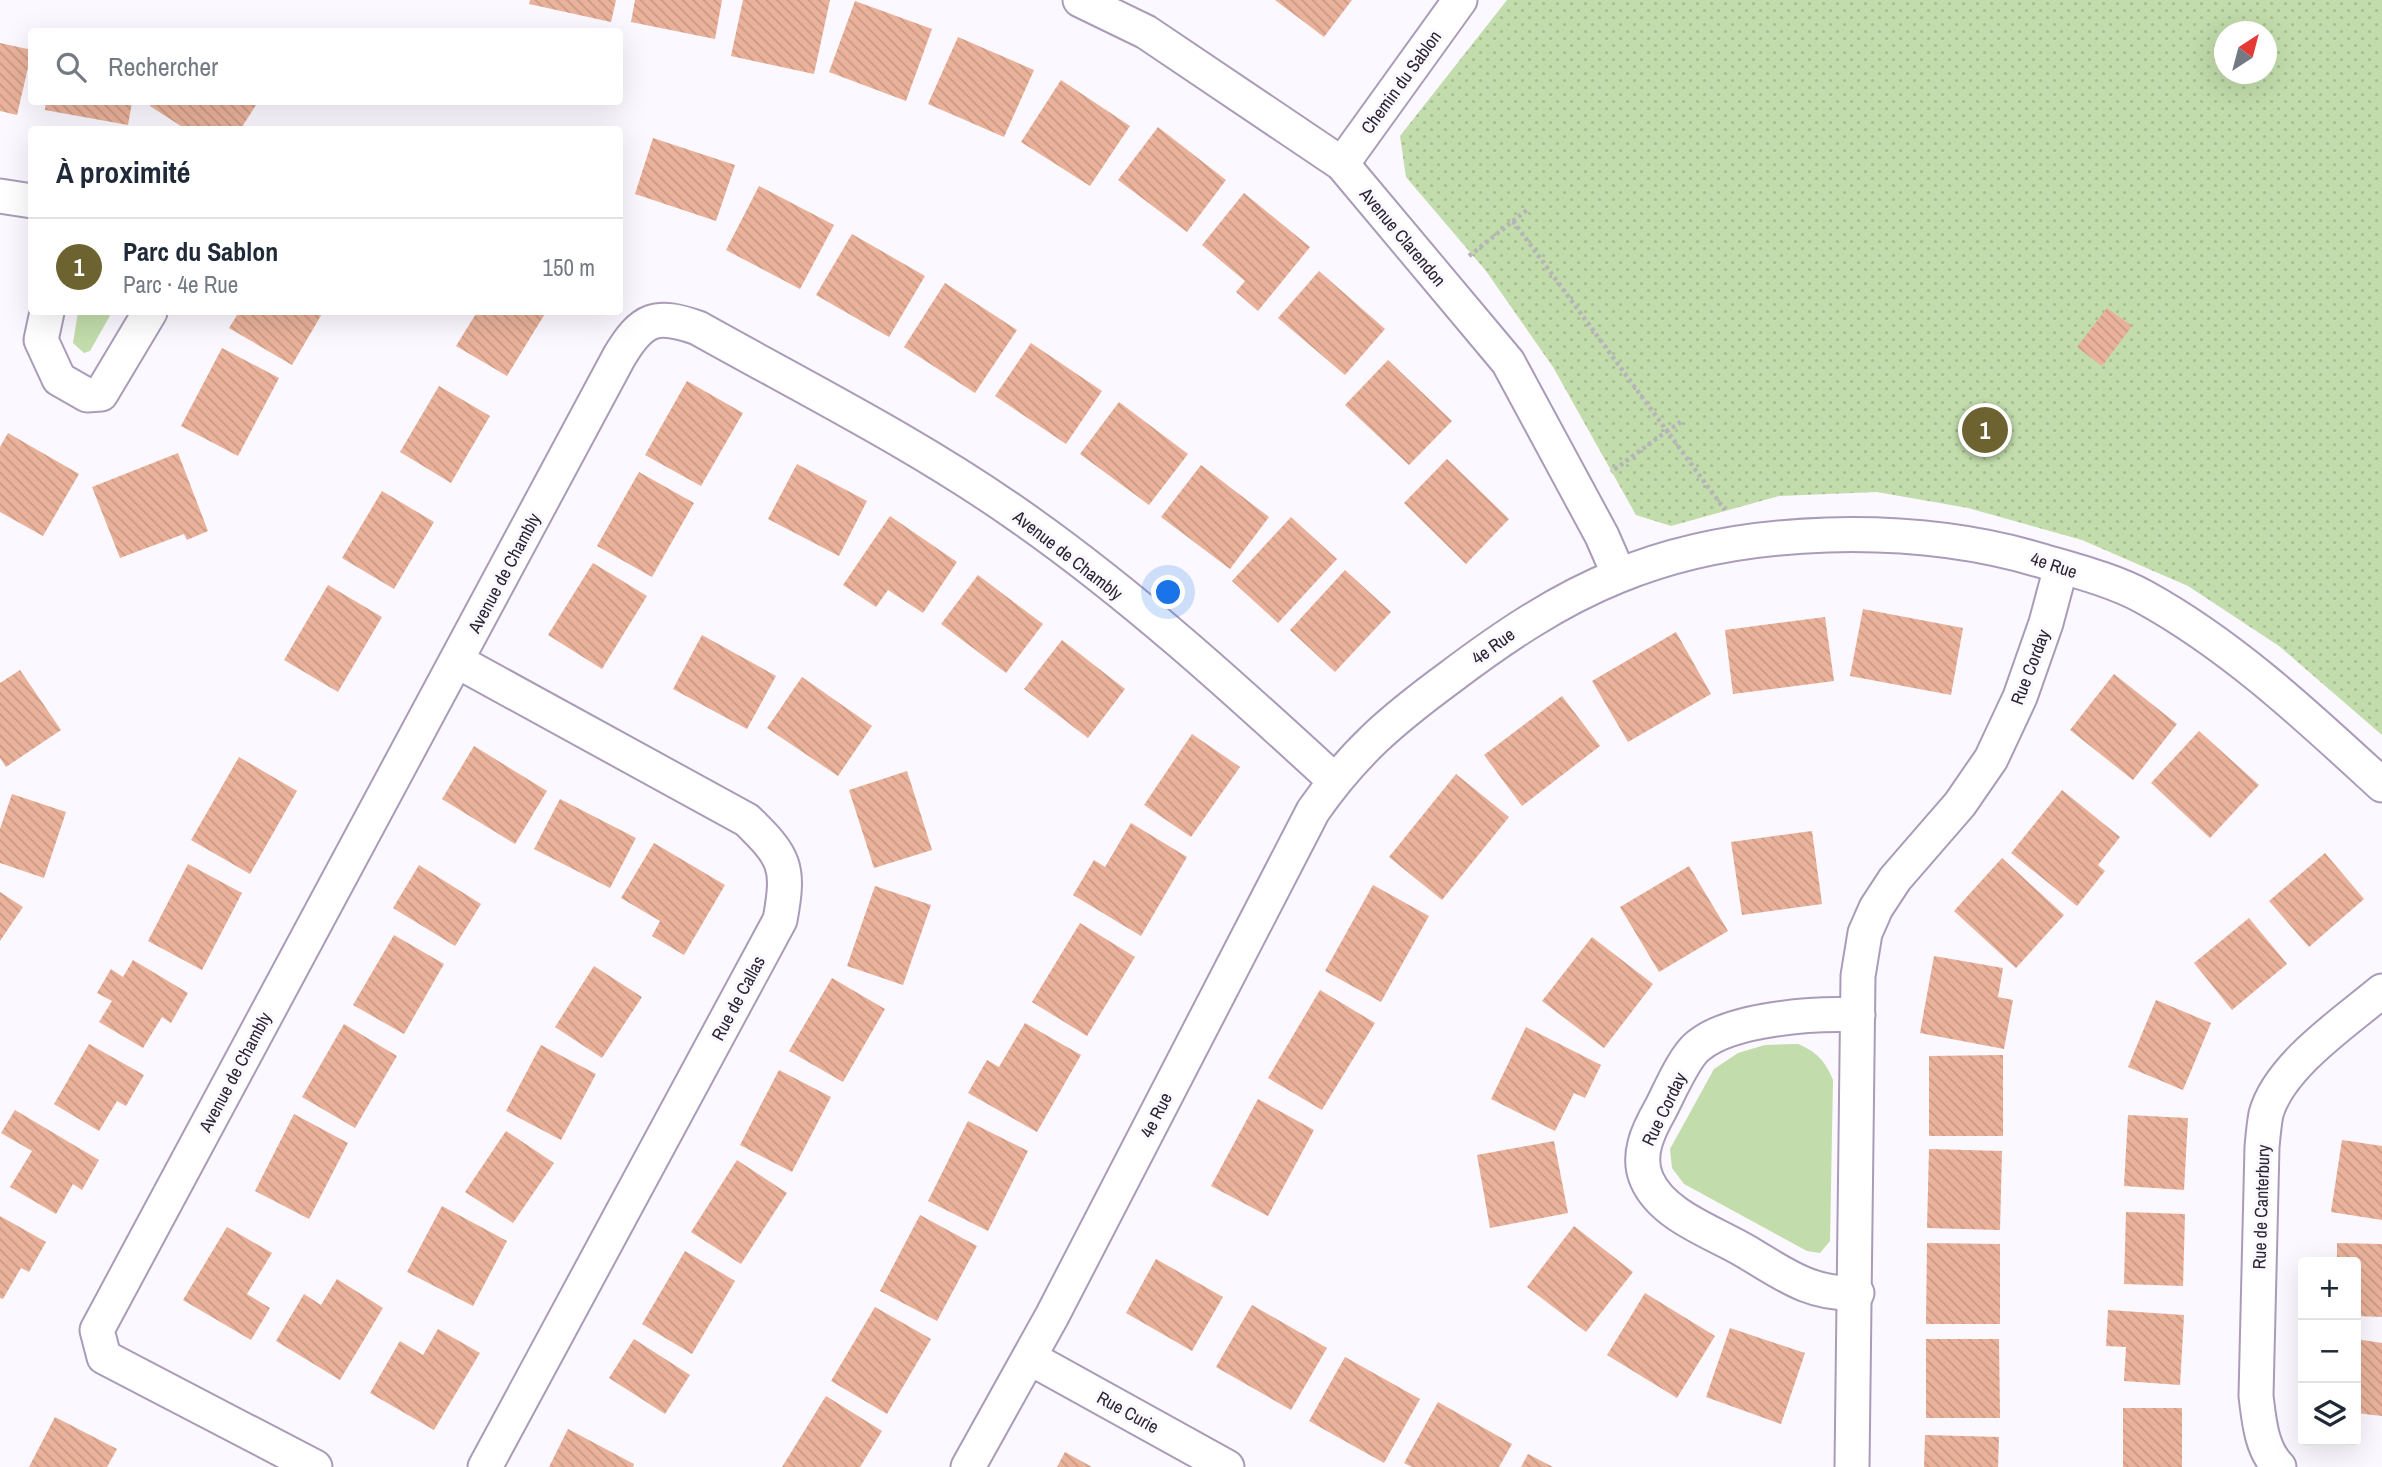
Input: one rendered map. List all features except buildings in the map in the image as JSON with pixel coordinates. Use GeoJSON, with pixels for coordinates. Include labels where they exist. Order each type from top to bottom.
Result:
{"type":"FeatureCollection","features":[{"type":"Feature","properties":{"kind":"street","name":"Avenue Clarendon"},"geometry":{"type":"LineString","coordinates":[[1080,0],[1146,32],[1342,164],[1508,362],[1602,536],[1619,575]]}},
{"type":"Feature","properties":{"kind":"street","name":"Chemin du Sablon"},"geometry":{"type":"LineString","coordinates":[[1342,164],[1460,0]]}},
{"type":"Feature","properties":{"kind":"street"},"geometry":{"type":"LineString","coordinates":[[0,196],[28,200]]}},
{"type":"Feature","properties":{"kind":"street"},"geometry":{"type":"LineString","coordinates":[[46,315],[41,340],[59,379],[88,395],[101,394],[147,315]]}},
{"type":"Feature","properties":{"kind":"street","name":"Avenue de Chambly"},"geometry":{"type":"LineString","coordinates":[[315,1467],[104,1357],[97,1330],[631,336],[658,319],[674,319],[698,328],[892,436],[1018,514],[1172,636],[1334,780]]}},
{"type":"Feature","properties":{"kind":"street","name":"4e Rue"},"geometry":{"type":"LineString","coordinates":[[968,1467],[1030,1357],[1307,824],[1334,780],[1360,750],[1395,718],[1510,632],[1619,575],[1662,560],[1745,543],[1889,535],[2001,550],[2061,567],[2141,596],[2217,642],[2382,785]]}},
{"type":"Feature","properties":{"kind":"street","name":"Rue Corday"},"geometry":{"type":"LineString","coordinates":[[1852,1467],[1857,1293],[1858,976],[1865,933],[1876,908],[1895,878],[1960,804],[1992,759],[2020,697],[2046,623],[2061,567]]}},
{"type":"Feature","properties":{"kind":"street","name":"Rue de Callas"},"geometry":{"type":"LineString","coordinates":[[457,662],[747,820],[777,850],[786,886],[780,920],[485,1467]]}},
{"type":"Feature","properties":{"kind":"street","name":"Rue de Canterbury"},"geometry":{"type":"LineString","coordinates":[[2279,1467],[2272,1460],[2260,1429],[2256,1396],[2262,1147],[2267,1113],[2279,1087],[2296,1066],[2382,991]]}},
{"type":"Feature","properties":{"kind":"street","name":"Rue Corday"},"geometry":{"type":"LineString","coordinates":[[1857,1293],[1831,1294],[1795,1280],[1665,1205],[1647,1180],[1641,1156],[1654,1119],[1698,1046],[1746,1024],[1823,1013],[1858,1015]]}},
{"type":"Feature","properties":{"kind":"street","name":"Rue Curie"},"geometry":{"type":"LineString","coordinates":[[1030,1357],[1227,1467]]}},
{"type":"Feature","properties":{"kind":"path"},"geometry":{"type":"LineString","coordinates":[[1469,256],[1527,210]]}},
{"type":"Feature","properties":{"kind":"path"},"geometry":{"type":"LineString","coordinates":[[1513,221],[1726,510]]}},
{"type":"Feature","properties":{"kind":"path"},"geometry":{"type":"LineString","coordinates":[[1611,472],[1681,422]]}},
{"type":"Feature","properties":{"kind":"green space"},"geometry":{"type":"Polygon","coordinates":[[[1507,0],[2382,0],[2382,735],[2279,646],[2188,586],[2082,540],[1968,508],[1877,492],[1779,496],[1671,526],[1636,515],[1553,367],[1486,271],[1406,177],[1400,136],[1507,0]]]}},
{"type":"Feature","properties":{"kind":"green space"},"geometry":{"type":"Polygon","coordinates":[[[78,315],[110,315],[90,351],[84,353],[73,343],[78,315]]]}},
{"type":"Feature","properties":{"kind":"green space"},"geometry":{"type":"Polygon","coordinates":[[[1798,1044],[1820,1058],[1833,1080],[1830,1241],[1820,1253],[1807,1251],[1684,1184],[1672,1168],[1670,1149],[1714,1069],[1738,1053],[1765,1045],[1798,1044]]]}},
{"type":"Feature","properties":{"kind":"place","name":"Parc du Sablon"},"geometry":{"type":"Point","coordinates":[1985,430]}}]}
